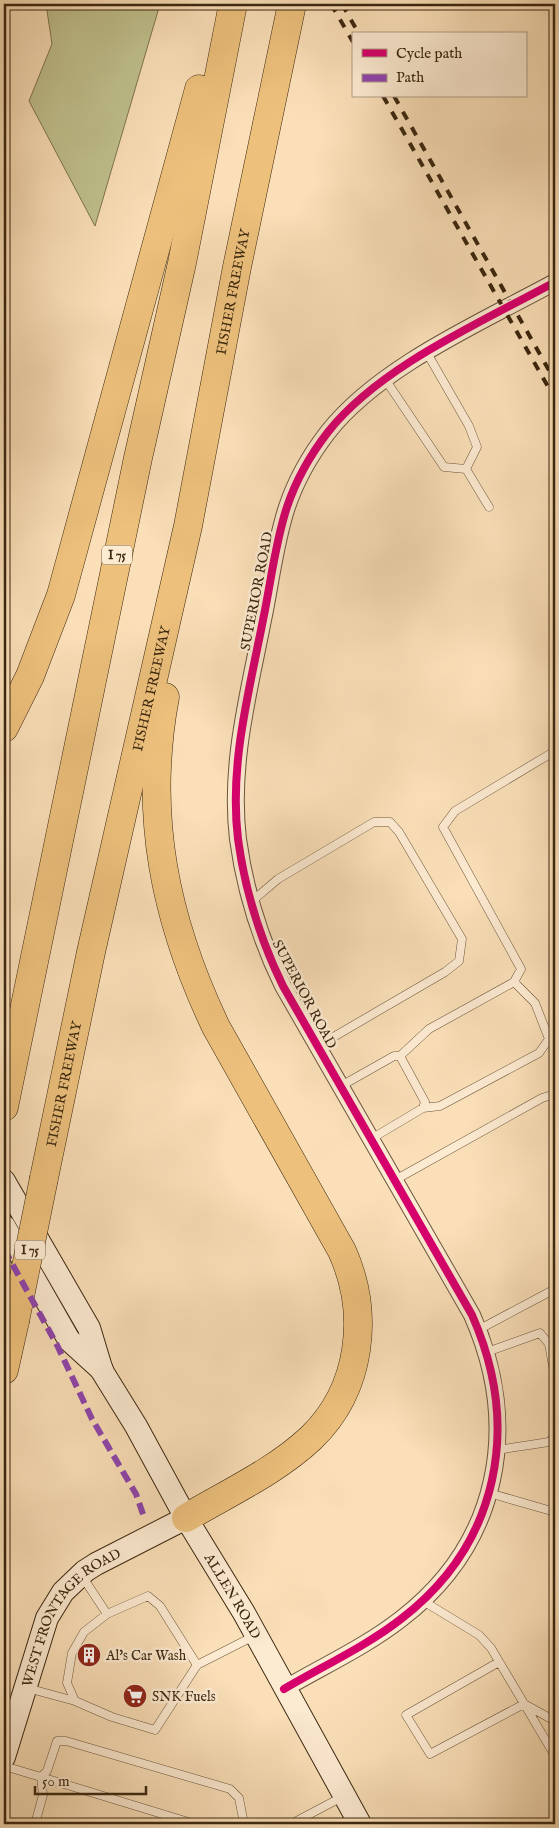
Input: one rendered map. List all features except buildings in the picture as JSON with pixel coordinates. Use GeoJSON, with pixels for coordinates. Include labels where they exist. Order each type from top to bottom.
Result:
{"type":"FeatureCollection","features":[{"type":"Feature","properties":{"kind":"highway"},"geometry":{"type":"LineString","coordinates":[[4,728],[30,676],[61,595],[209,54],[232,4]]}},
{"type":"Feature","properties":{"kind":"highway","name":"I 75"},"geometry":{"type":"LineString","coordinates":[[4,1107],[134,477],[182,262],[232,4]]}},
{"type":"Feature","properties":{"kind":"highway","name":"FISHER FREEWAY"},"geometry":{"type":"LineString","coordinates":[[4,1370],[94,943],[188,526],[289,16]]}},
{"type":"Feature","properties":{"kind":"highway"},"geometry":{"type":"LineString","coordinates":[[186,1518],[292,1454],[312,1437],[329,1417],[344,1390],[353,1366],[359,1336],[359,1310],[353,1280],[342,1251],[216,1027],[198,989],[181,944],[169,900],[160,857],[157,781],[162,716],[180,620],[188,526]]}},
{"type":"Feature","properties":{"kind":"main road","name":"ALLEN ROAD"},"geometry":{"type":"LineString","coordinates":[[4,1181],[89,1328],[102,1371],[136,1426],[186,1518],[255,1635],[360,1824]]}},
{"type":"Feature","properties":{"kind":"main road","name":"ALLEN ROAD"},"geometry":{"type":"LineString","coordinates":[[4,1226],[69,1340],[102,1371]]}},
{"type":"Feature","properties":{"kind":"main road","name":"WEST FRONTAGE ROAD"},"geometry":{"type":"LineString","coordinates":[[4,1758],[47,1618],[63,1592],[81,1574],[96,1564],[186,1518]]}},
{"type":"Feature","properties":{"kind":"street","name":"SUPERIOR ROAD"},"geometry":{"type":"LineString","coordinates":[[284,1689],[383,1632],[423,1601],[444,1578],[469,1542],[489,1493],[497,1450],[498,1415],[496,1389],[487,1352],[478,1330],[272,964],[251,902],[238,838],[236,788],[238,756],[282,524],[295,487],[318,446],[345,413],[385,379],[427,353],[555,282]]}},
{"type":"Feature","properties":{"kind":"lane"},"geometry":{"type":"LineString","coordinates":[[427,353],[469,426],[477,447],[466,469]]}},
{"type":"Feature","properties":{"kind":"lane"},"geometry":{"type":"LineString","coordinates":[[385,379],[444,467],[466,469]]}},
{"type":"Feature","properties":{"kind":"lane"},"geometry":{"type":"LineString","coordinates":[[466,469],[489,507]]}},
{"type":"Feature","properties":{"kind":"lane"},"geometry":{"type":"LineString","coordinates":[[341,1086],[394,1056],[400,1056],[429,1030],[514,982],[521,969],[443,827],[455,812],[555,751]]}},
{"type":"Feature","properties":{"kind":"lane"},"geometry":{"type":"LineString","coordinates":[[251,902],[278,879],[374,822],[390,822],[399,832],[462,939],[459,961],[445,972],[318,1046]]}},
{"type":"Feature","properties":{"kind":"lane"},"geometry":{"type":"LineString","coordinates":[[371,1139],[423,1108],[440,1106],[539,1053],[552,1037],[535,1003],[514,982]]}},
{"type":"Feature","properties":{"kind":"lane"},"geometry":{"type":"LineString","coordinates":[[400,1056],[425,1102],[423,1108]]}},
{"type":"Feature","properties":{"kind":"lane"},"geometry":{"type":"LineString","coordinates":[[395,1180],[542,1098],[555,1094]]}},
{"type":"Feature","properties":{"kind":"lane"},"geometry":{"type":"LineString","coordinates":[[478,1330],[555,1289]]}},
{"type":"Feature","properties":{"kind":"lane"},"geometry":{"type":"LineString","coordinates":[[487,1352],[540,1333],[549,1344],[555,1377]]}},
{"type":"Feature","properties":{"kind":"lane"},"geometry":{"type":"LineString","coordinates":[[497,1450],[549,1442],[555,1436]]}},
{"type":"Feature","properties":{"kind":"lane"},"geometry":{"type":"LineString","coordinates":[[489,1493],[555,1512]]}},
{"type":"Feature","properties":{"kind":"lane"},"geometry":{"type":"LineString","coordinates":[[81,1574],[107,1614]]}},
{"type":"Feature","properties":{"kind":"lane"},"geometry":{"type":"LineString","coordinates":[[75,1701],[67,1683],[72,1653],[84,1632],[107,1614],[148,1596],[160,1606],[197,1665]]}},
{"type":"Feature","properties":{"kind":"lane"},"geometry":{"type":"LineString","coordinates":[[423,1601],[479,1635],[499,1662],[555,1756]]}},
{"type":"Feature","properties":{"kind":"lane"},"geometry":{"type":"LineString","coordinates":[[25,1688],[75,1701],[112,1717],[154,1730],[197,1665],[255,1635]]}},
{"type":"Feature","properties":{"kind":"lane"},"geometry":{"type":"LineString","coordinates":[[499,1662],[406,1715],[430,1754],[524,1704]]}},
{"type":"Feature","properties":{"kind":"lane"},"geometry":{"type":"LineString","coordinates":[[524,1704],[555,1721]]}},
{"type":"Feature","properties":{"kind":"lane"},"geometry":{"type":"LineString","coordinates":[[41,1777],[47,1771],[57,1741],[66,1741],[230,1789],[239,1798],[246,1824],[258,1824]]}},
{"type":"Feature","properties":{"kind":"lane"},"geometry":{"type":"LineString","coordinates":[[4,1766],[195,1824]]}},
{"type":"Feature","properties":{"kind":"lane"},"geometry":{"type":"LineString","coordinates":[[35,1824],[43,1795],[41,1777]]}},
{"type":"Feature","properties":{"kind":"lane"},"geometry":{"type":"LineString","coordinates":[[291,1824],[344,1796]]}},
{"type":"Feature","properties":{"kind":"green space"},"geometry":{"type":"Polygon","coordinates":[[[46,4],[160,4],[95,226],[29,101],[52,44],[46,4]]]}},
{"type":"Feature","properties":{"kind":"railway"},"geometry":{"type":"LineString","coordinates":[[331,4],[352,40]]}},
{"type":"Feature","properties":{"kind":"railway"},"geometry":{"type":"LineString","coordinates":[[342,4],[358,32]]}},
{"type":"Feature","properties":{"kind":"railway"},"geometry":{"type":"LineString","coordinates":[[384,98],[555,399]]}},
{"type":"Feature","properties":{"kind":"railway"},"geometry":{"type":"LineString","coordinates":[[395,98],[555,381]]}},
{"type":"Feature","properties":{"kind":"marked path"},"geometry":{"type":"LineString","coordinates":[[4,1249],[57,1345],[92,1419],[136,1494],[144,1517]]}},
{"type":"Feature","properties":{"kind":"cycle path"},"geometry":{"type":"LineString","coordinates":[[284,1689],[387,1629],[434,1589],[461,1555],[480,1519],[492,1480],[497,1440],[496,1399],[487,1357],[472,1315],[283,986],[260,933],[249,896],[238,839],[236,811],[238,756],[276,549],[283,521],[299,477],[322,440],[350,408],[375,386],[403,366],[434,347],[555,282]]}},
{"type":"Feature","properties":{"kind":"place","name":"Al's Car Wash"},"geometry":{"type":"Point","coordinates":[89,1655]}},
{"type":"Feature","properties":{"kind":"place","name":"SNK Fuels"},"geometry":{"type":"Point","coordinates":[135,1696]}}]}
